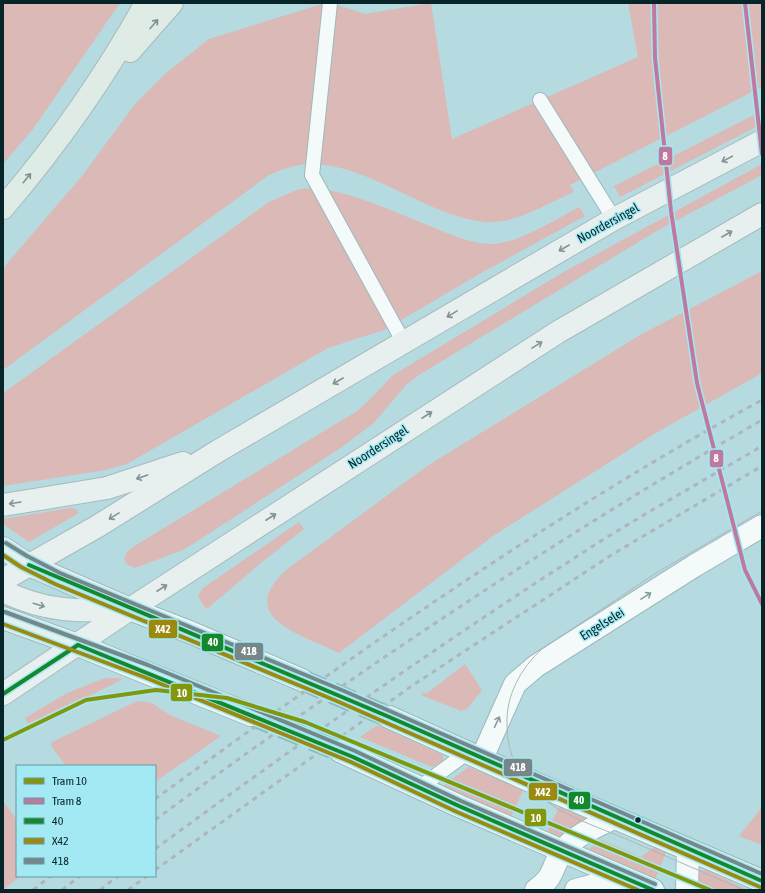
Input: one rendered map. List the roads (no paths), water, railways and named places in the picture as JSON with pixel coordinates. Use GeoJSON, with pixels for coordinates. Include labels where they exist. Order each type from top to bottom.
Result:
{"type":"FeatureCollection","features":[{"type":"Feature","properties":{"kind":"highway"},"geometry":{"type":"LineString","coordinates":[[3,208],[51,149],[126,38],[146,3]]}},
{"type":"Feature","properties":{"kind":"highway"},"geometry":{"type":"LineString","coordinates":[[73,117],[172,3]]}},
{"type":"Feature","properties":{"kind":"main road","name":"Noordersingel"},"geometry":{"type":"LineString","coordinates":[[3,580],[98,526],[218,451],[614,219],[762,141]]}},
{"type":"Feature","properties":{"kind":"main road","name":"Noordersingel"},"geometry":{"type":"LineString","coordinates":[[3,694],[130,609],[558,332],[762,214]]}},
{"type":"Feature","properties":{"kind":"main road"},"geometry":{"type":"LineString","coordinates":[[3,505],[108,488],[218,451]]}},
{"type":"Feature","properties":{"kind":"main road"},"geometry":{"type":"LineString","coordinates":[[3,548],[29,565],[130,609],[192,633],[302,680]]}},
{"type":"Feature","properties":{"kind":"main road"},"geometry":{"type":"LineString","coordinates":[[3,591],[42,606],[64,610],[93,612],[130,609]]}},
{"type":"Feature","properties":{"kind":"main road"},"geometry":{"type":"LineString","coordinates":[[3,618],[78,645],[251,715]]}},
{"type":"Feature","properties":{"kind":"main road"},"geometry":{"type":"LineString","coordinates":[[389,717],[614,818],[762,882]]}},
{"type":"Feature","properties":{"kind":"main road"},"geometry":{"type":"LineString","coordinates":[[340,751],[562,852],[653,890]]}},
{"type":"Feature","properties":{"kind":"street","name":"Engelselei"},"geometry":{"type":"LineString","coordinates":[[475,755],[515,684],[536,666],[694,566],[762,526]]}},
{"type":"Feature","properties":{"kind":"street"},"geometry":{"type":"LineString","coordinates":[[536,890],[547,882],[562,852],[571,842],[596,826],[614,818]]}},
{"type":"Feature","properties":{"kind":"street"},"geometry":{"type":"LineString","coordinates":[[687,890],[688,850]]}},
{"type":"Feature","properties":{"kind":"street"},"geometry":{"type":"LineString","coordinates":[[576,890],[622,878]]}},
{"type":"Feature","properties":{"kind":"lane"},"geometry":{"type":"LineString","coordinates":[[330,3],[312,175],[404,343]]}},
{"type":"Feature","properties":{"kind":"lane"},"geometry":{"type":"LineString","coordinates":[[540,100],[614,219]]}},
{"type":"Feature","properties":{"kind":"lane"},"geometry":{"type":"LineString","coordinates":[[419,788],[475,755]]}},
{"type":"Feature","properties":{"kind":"tunnel"},"geometry":{"type":"LineString","coordinates":[[302,680],[389,717]]}},
{"type":"Feature","properties":{"kind":"tunnel"},"geometry":{"type":"LineString","coordinates":[[251,715],[340,751]]}},
{"type":"Feature","properties":{"kind":"tram line","name":"8"},"geometry":{"type":"LineString","coordinates":[[654,3],[655,58],[671,211],[697,383],[745,570],[762,604]]}},
{"type":"Feature","properties":{"kind":"tram line","name":"8"},"geometry":{"type":"LineString","coordinates":[[745,3],[762,154]]}},
{"type":"Feature","properties":{"kind":"tram line"},"geometry":{"type":"LineString","coordinates":[[744,890],[576,818],[553,806],[533,790],[517,768],[510,751],[507,733],[507,713],[512,693],[521,673],[534,656],[542,649],[656,573],[762,511]]}},
{"type":"Feature","properties":{"kind":"tram line","name":"10"},"geometry":{"type":"LineString","coordinates":[[3,740],[86,700],[156,690],[227,698],[305,722],[710,890]]}},
{"type":"Feature","properties":{"kind":"railway"},"geometry":{"type":"LineString","coordinates":[[156,798],[302,693],[452,590],[528,540],[683,444],[762,400]]}},
{"type":"Feature","properties":{"kind":"railway"},"geometry":{"type":"LineString","coordinates":[[156,819],[228,766],[453,611],[606,513],[762,420]]}},
{"type":"Feature","properties":{"kind":"railway"},"geometry":{"type":"LineString","coordinates":[[156,848],[320,730],[487,615],[601,541],[762,446]]}},
{"type":"Feature","properties":{"kind":"railway"},"geometry":{"type":"LineString","coordinates":[[156,869],[413,685],[613,554],[762,466]]}},
{"type":"Feature","properties":{"kind":"railway"},"geometry":{"type":"LineString","coordinates":[[33,890],[50,877]]}},
{"type":"Feature","properties":{"kind":"railway"},"geometry":{"type":"LineString","coordinates":[[62,890],[79,877]]}},
{"type":"Feature","properties":{"kind":"railway"},"geometry":{"type":"LineString","coordinates":[[100,890],[117,877]]}},
{"type":"Feature","properties":{"kind":"railway"},"geometry":{"type":"LineString","coordinates":[[128,890],[146,877]]}}]}
